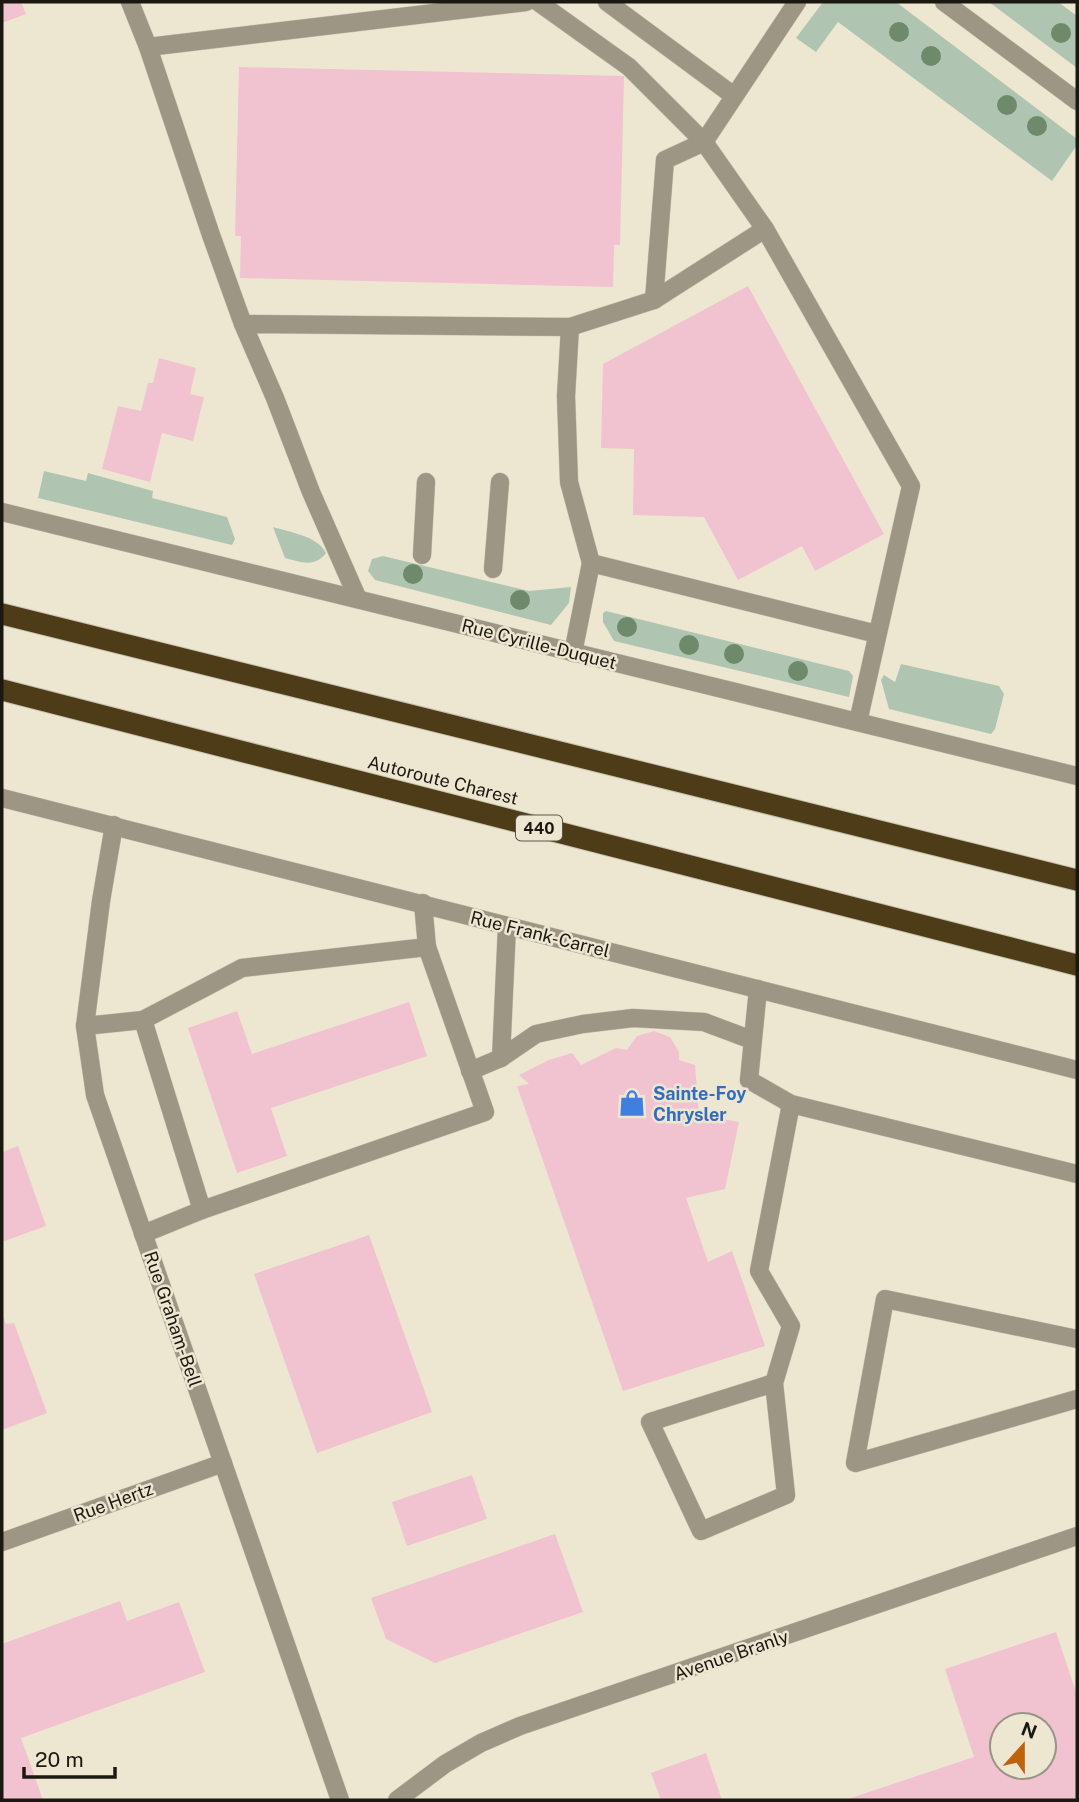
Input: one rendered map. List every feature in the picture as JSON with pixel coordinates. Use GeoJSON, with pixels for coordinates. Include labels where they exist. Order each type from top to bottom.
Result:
{"type":"FeatureCollection","features":[{"type":"Feature","properties":{"kind":"highway"},"geometry":{"type":"LineString","coordinates":[[2,614],[1077,880]]}},
{"type":"Feature","properties":{"kind":"highway","name":"Autoroute Charest"},"geometry":{"type":"LineString","coordinates":[[2,690],[1077,965]]}},
{"type":"Feature","properties":{"kind":"street"},"geometry":{"type":"LineString","coordinates":[[130,2],[243,324],[358,599]]}},
{"type":"Feature","properties":{"kind":"street"},"geometry":{"type":"LineString","coordinates":[[148,47],[526,2]]}},
{"type":"Feature","properties":{"kind":"street"},"geometry":{"type":"LineString","coordinates":[[538,2],[629,67],[704,142],[765,229],[911,486],[858,722]]}},
{"type":"Feature","properties":{"kind":"street"},"geometry":{"type":"LineString","coordinates":[[607,2],[734,96]]}},
{"type":"Feature","properties":{"kind":"street"},"geometry":{"type":"LineString","coordinates":[[944,2],[1077,101]]}},
{"type":"Feature","properties":{"kind":"street"},"geometry":{"type":"LineString","coordinates":[[654,300],[665,160],[704,142],[792,4]]}},
{"type":"Feature","properties":{"kind":"street"},"geometry":{"type":"LineString","coordinates":[[243,324],[570,327],[654,300],[765,229]]}},
{"type":"Feature","properties":{"kind":"street"},"geometry":{"type":"LineString","coordinates":[[570,327],[566,396],[569,482],[591,563],[573,653]]}},
{"type":"Feature","properties":{"kind":"street"},"geometry":{"type":"LineString","coordinates":[[422,555],[426,482]]}},
{"type":"Feature","properties":{"kind":"street"},"geometry":{"type":"LineString","coordinates":[[493,569],[500,482]]}},
{"type":"Feature","properties":{"kind":"street","name":"Rue Cyrille-Duquet"},"geometry":{"type":"LineString","coordinates":[[2,512],[1077,776]]}},
{"type":"Feature","properties":{"kind":"street"},"geometry":{"type":"LineString","coordinates":[[591,563],[877,634]]}},
{"type":"Feature","properties":{"kind":"street","name":"Rue Frank-Carrel"},"geometry":{"type":"LineString","coordinates":[[2,798],[1077,1070]]}},
{"type":"Feature","properties":{"kind":"street","name":"Rue Graham-Bell"},"geometry":{"type":"LineString","coordinates":[[114,825],[85,1026],[95,1095],[340,1800]]}},
{"type":"Feature","properties":{"kind":"street"},"geometry":{"type":"LineString","coordinates":[[143,1234],[202,1210],[485,1112],[427,947],[423,904]]}},
{"type":"Feature","properties":{"kind":"street"},"geometry":{"type":"LineString","coordinates":[[501,1058],[507,926]]}},
{"type":"Feature","properties":{"kind":"street"},"geometry":{"type":"LineString","coordinates":[[85,1026],[143,1020],[242,968],[427,947]]}},
{"type":"Feature","properties":{"kind":"street"},"geometry":{"type":"LineString","coordinates":[[758,989],[749,1080],[791,1104],[1077,1174]]}},
{"type":"Feature","properties":{"kind":"street"},"geometry":{"type":"LineString","coordinates":[[470,1071],[501,1058],[536,1034],[583,1024],[633,1018],[704,1022],[752,1040]]}},
{"type":"Feature","properties":{"kind":"street"},"geometry":{"type":"LineString","coordinates":[[143,1020],[202,1210]]}},
{"type":"Feature","properties":{"kind":"street"},"geometry":{"type":"LineString","coordinates":[[774,1383],[650,1422],[701,1531],[786,1495],[774,1383],[791,1326],[759,1271],[791,1104]]}},
{"type":"Feature","properties":{"kind":"street"},"geometry":{"type":"LineString","coordinates":[[1077,1339],[886,1299],[855,1463],[1077,1399]]}},
{"type":"Feature","properties":{"kind":"street","name":"Rue Hertz"},"geometry":{"type":"LineString","coordinates":[[2,1542],[223,1463]]}},
{"type":"Feature","properties":{"kind":"street","name":"Avenue Branly"},"geometry":{"type":"LineString","coordinates":[[397,1800],[445,1764],[520,1726],[1077,1536]]}},
{"type":"Feature","properties":{"kind":"green space"},"geometry":{"type":"Polygon","coordinates":[[[823,2],[896,2],[1077,139],[1077,145],[1052,181],[838,22],[816,52],[796,38],[823,2]]]}},
{"type":"Feature","properties":{"kind":"green space"},"geometry":{"type":"Polygon","coordinates":[[[989,2],[1058,2],[1077,16],[1077,68],[989,2]]]}},
{"type":"Feature","properties":{"kind":"green space"},"geometry":{"type":"Polygon","coordinates":[[[44,471],[86,481],[88,473],[153,491],[152,498],[227,517],[235,539],[232,545],[38,498],[44,471]]]}},
{"type":"Feature","properties":{"kind":"green space"},"geometry":{"type":"Polygon","coordinates":[[[273,527],[317,542],[326,553],[312,562],[285,558],[273,527]]]}},
{"type":"Feature","properties":{"kind":"green space"},"geometry":{"type":"Polygon","coordinates":[[[383,556],[529,591],[571,587],[569,603],[551,625],[375,580],[368,571],[372,559],[383,556]]]}},
{"type":"Feature","properties":{"kind":"green space"},"geometry":{"type":"Polygon","coordinates":[[[606,611],[849,671],[853,676],[849,697],[614,641],[603,622],[603,613],[606,611]]]}},
{"type":"Feature","properties":{"kind":"green space"},"geometry":{"type":"Polygon","coordinates":[[[901,664],[999,686],[1004,694],[995,729],[991,734],[889,709],[881,680],[884,675],[895,682],[901,664]]]}},
{"type":"Feature","properties":{"kind":"building"},"geometry":{"type":"Polygon","coordinates":[[[2,2],[21,2],[26,14],[2,23],[2,2]]]}},
{"type":"Feature","properties":{"kind":"building"},"geometry":{"type":"Polygon","coordinates":[[[239,67],[624,76],[620,245],[614,245],[613,287],[240,278],[241,236],[235,236],[239,67]]]}},
{"type":"Feature","properties":{"kind":"building"},"geometry":{"type":"Polygon","coordinates":[[[748,286],[884,534],[815,571],[802,546],[738,580],[704,517],[633,515],[634,449],[601,448],[603,364],[748,286]]]}},
{"type":"Feature","properties":{"kind":"building"},"geometry":{"type":"Polygon","coordinates":[[[159,358],[196,368],[190,394],[204,397],[193,441],[162,433],[150,482],[102,469],[118,406],[141,411],[148,383],[153,383],[159,358]]]}},
{"type":"Feature","properties":{"kind":"building"},"geometry":{"type":"Polygon","coordinates":[[[409,1002],[427,1056],[271,1108],[287,1156],[237,1173],[188,1028],[237,1011],[252,1054],[409,1002]]]}},
{"type":"Feature","properties":{"kind":"building"},"geometry":{"type":"Polygon","coordinates":[[[654,1031],[670,1037],[679,1052],[679,1060],[695,1065],[699,1115],[739,1122],[725,1189],[686,1198],[708,1262],[732,1251],[765,1346],[623,1391],[517,1086],[529,1084],[519,1075],[549,1060],[572,1053],[581,1065],[616,1048],[627,1050],[637,1036],[654,1031]]]}},
{"type":"Feature","properties":{"kind":"building"},"geometry":{"type":"Polygon","coordinates":[[[18,1146],[46,1226],[2,1242],[2,1152],[18,1146]]]}},
{"type":"Feature","properties":{"kind":"building"},"geometry":{"type":"Polygon","coordinates":[[[369,1235],[432,1412],[317,1453],[254,1274],[369,1235]]]}},
{"type":"Feature","properties":{"kind":"building"},"geometry":{"type":"Polygon","coordinates":[[[2,1313],[6,1324],[14,1323],[47,1413],[2,1430],[2,1313]]]}},
{"type":"Feature","properties":{"kind":"building"},"geometry":{"type":"Polygon","coordinates":[[[472,1475],[487,1519],[407,1546],[392,1502],[472,1475]]]}},
{"type":"Feature","properties":{"kind":"building"},"geometry":{"type":"Polygon","coordinates":[[[555,1534],[583,1612],[435,1663],[386,1639],[371,1598],[555,1534]]]}},
{"type":"Feature","properties":{"kind":"building"},"geometry":{"type":"Polygon","coordinates":[[[120,1601],[127,1621],[179,1602],[205,1672],[21,1738],[43,1800],[2,1800],[2,1644],[120,1601]]]}},
{"type":"Feature","properties":{"kind":"building"},"geometry":{"type":"Polygon","coordinates":[[[1056,1632],[1077,1695],[1077,1800],[845,1800],[974,1757],[945,1669],[1056,1632]]]}},
{"type":"Feature","properties":{"kind":"building"},"geometry":{"type":"Polygon","coordinates":[[[706,1753],[722,1800],[661,1800],[651,1773],[706,1753]]]}},
{"type":"Feature","properties":{"kind":"place","name":"Sainte-Foy Chrysler"},"geometry":{"type":"Point","coordinates":[632,1103]}}]}
